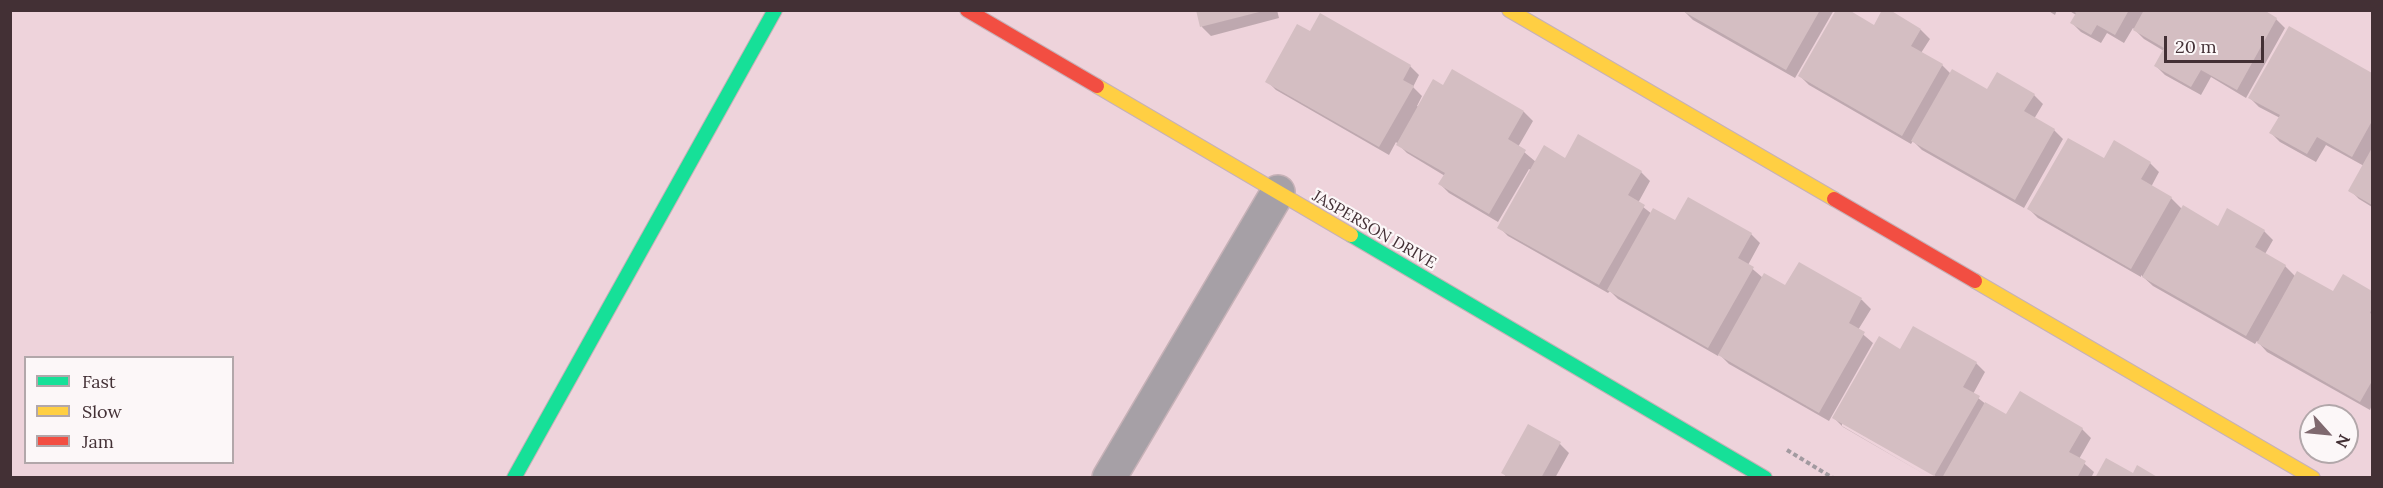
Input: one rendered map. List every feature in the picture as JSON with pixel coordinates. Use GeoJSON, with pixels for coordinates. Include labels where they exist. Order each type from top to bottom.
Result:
{"type":"FeatureCollection","features":[{"type":"Feature","properties":{"kind":"street"},"geometry":{"type":"LineString","coordinates":[[514,477],[775,10]]}},
{"type":"Feature","properties":{"kind":"street","name":"JASPERSON DRIVE"},"geometry":{"type":"LineString","coordinates":[[967,10],[1765,477]]}},
{"type":"Feature","properties":{"kind":"street"},"geometry":{"type":"LineString","coordinates":[[1509,10],[2313,477]]}},
{"type":"Feature","properties":{"kind":"street"},"geometry":{"type":"LineString","coordinates":[[1109,477],[1278,192]]}},
{"type":"Feature","properties":{"kind":"building"},"geometry":{"type":"Polygon","coordinates":[[[1196,10],[1263,10],[1263,11],[1200,27],[1196,10]]]}},
{"type":"Feature","properties":{"kind":"building"},"geometry":{"type":"Polygon","coordinates":[[[1681,10],[1820,10],[1786,70],[1681,10]]]}},
{"type":"Feature","properties":{"kind":"building"},"geometry":{"type":"Polygon","coordinates":[[[1836,10],[1849,10],[1874,25],[1882,10],[1890,10],[1921,29],[1911,46],[1943,64],[1902,136],[1798,76],[1836,10]]]}},
{"type":"Feature","properties":{"kind":"building"},"geometry":{"type":"Polygon","coordinates":[[[2072,10],[2129,10],[2115,35],[2097,25],[2091,35],[2070,23],[2076,13],[2072,10]]]}},
{"type":"Feature","properties":{"kind":"building"},"geometry":{"type":"Polygon","coordinates":[[[2144,10],[2264,10],[2277,18],[2237,90],[2201,70],[2191,87],[2154,66],[2164,48],[2133,30],[2144,10]]]}},
{"type":"Feature","properties":{"kind":"building"},"geometry":{"type":"Polygon","coordinates":[[[1320,13],[1411,65],[1403,80],[1414,86],[1379,147],[1265,82],[1297,24],[1310,31],[1320,13]]]}},
{"type":"Feature","properties":{"kind":"building"},"geometry":{"type":"Polygon","coordinates":[[[2289,26],[2372,73],[2372,121],[2352,157],[2317,137],[2307,154],[2269,133],[2280,115],[2248,98],[2289,26]]]}},
{"type":"Feature","properties":{"kind":"building"},"geometry":{"type":"Polygon","coordinates":[[[1452,69],[1524,111],[1508,139],[1526,150],[1489,214],[1438,184],[1445,173],[1396,145],[1433,79],[1443,85],[1452,69]]]}},
{"type":"Feature","properties":{"kind":"building"},"geometry":{"type":"Polygon","coordinates":[[[1952,69],[1987,89],[1997,72],[2035,94],[2024,111],[2055,129],[2015,200],[1911,141],[1952,69]]]}},
{"type":"Feature","properties":{"kind":"building"},"geometry":{"type":"Polygon","coordinates":[[[1578,134],[1642,171],[1628,195],[1645,205],[1599,285],[1497,228],[1544,145],[1565,158],[1578,134]]]}},
{"type":"Feature","properties":{"kind":"building"},"geometry":{"type":"Polygon","coordinates":[[[2068,138],[2104,158],[2114,140],[2151,162],[2141,179],[2172,197],[2131,269],[2027,209],[2068,138]]]}},
{"type":"Feature","properties":{"kind":"building"},"geometry":{"type":"Polygon","coordinates":[[[2372,148],[2372,205],[2348,191],[2372,148]]]}},
{"type":"Feature","properties":{"kind":"building"},"geometry":{"type":"Polygon","coordinates":[[[1688,197],[1752,233],[1738,258],[1754,267],[1708,348],[1607,290],[1653,208],[1675,220],[1688,197]]]}},
{"type":"Feature","properties":{"kind":"building"},"geometry":{"type":"Polygon","coordinates":[[[2183,205],[2218,226],[2227,208],[2265,230],[2255,247],[2286,265],[2246,336],[2142,277],[2183,205]]]}},
{"type":"Feature","properties":{"kind":"building"},"geometry":{"type":"Polygon","coordinates":[[[1799,262],[1862,298],[1849,323],[1865,332],[1819,413],[1718,355],[1764,273],[1785,285],[1799,262]]]}},
{"type":"Feature","properties":{"kind":"building"},"geometry":{"type":"Polygon","coordinates":[[[2297,271],[2333,291],[2343,274],[2372,291],[2370,313],[2372,314],[2372,381],[2360,402],[2257,343],[2297,271]]]}},
{"type":"Feature","properties":{"kind":"building"},"geometry":{"type":"Polygon","coordinates":[[[1913,326],[1977,362],[1963,387],[1980,396],[1934,476],[1832,418],[1879,336],[1900,349],[1913,326]]]}},
{"type":"Feature","properties":{"kind":"building"},"geometry":{"type":"Polygon","coordinates":[[[2020,391],[2083,428],[2069,452],[2086,461],[2077,478],[1942,478],[1985,402],[2006,414],[2020,391]]]}},
{"type":"Feature","properties":{"kind":"building"},"geometry":{"type":"Polygon","coordinates":[[[1528,424],[1561,442],[1541,478],[1510,478],[1501,473],[1528,424]]]}},
{"type":"Feature","properties":{"kind":"building"},"geometry":{"type":"Polygon","coordinates":[[[2106,458],[2133,473],[2137,465],[2159,478],[2095,478],[2106,458]]]}},
{"type":"Feature","properties":{"kind":"traffic: fast"},"geometry":{"type":"LineString","coordinates":[[514,478],[775,10]]}},
{"type":"Feature","properties":{"kind":"traffic: fast"},"geometry":{"type":"LineString","coordinates":[[1351,235],[1765,478]]}},
{"type":"Feature","properties":{"kind":"traffic: slow"},"geometry":{"type":"LineString","coordinates":[[1509,10],[1834,199]]}},
{"type":"Feature","properties":{"kind":"traffic: slow"},"geometry":{"type":"LineString","coordinates":[[1097,86],[1351,235]]}},
{"type":"Feature","properties":{"kind":"traffic: slow"},"geometry":{"type":"LineString","coordinates":[[1975,281],[2313,478]]}},
{"type":"Feature","properties":{"kind":"traffic: jam"},"geometry":{"type":"LineString","coordinates":[[967,10],[1097,86]]}},
{"type":"Feature","properties":{"kind":"traffic: jam"},"geometry":{"type":"LineString","coordinates":[[1834,199],[1975,281]]}}]}
